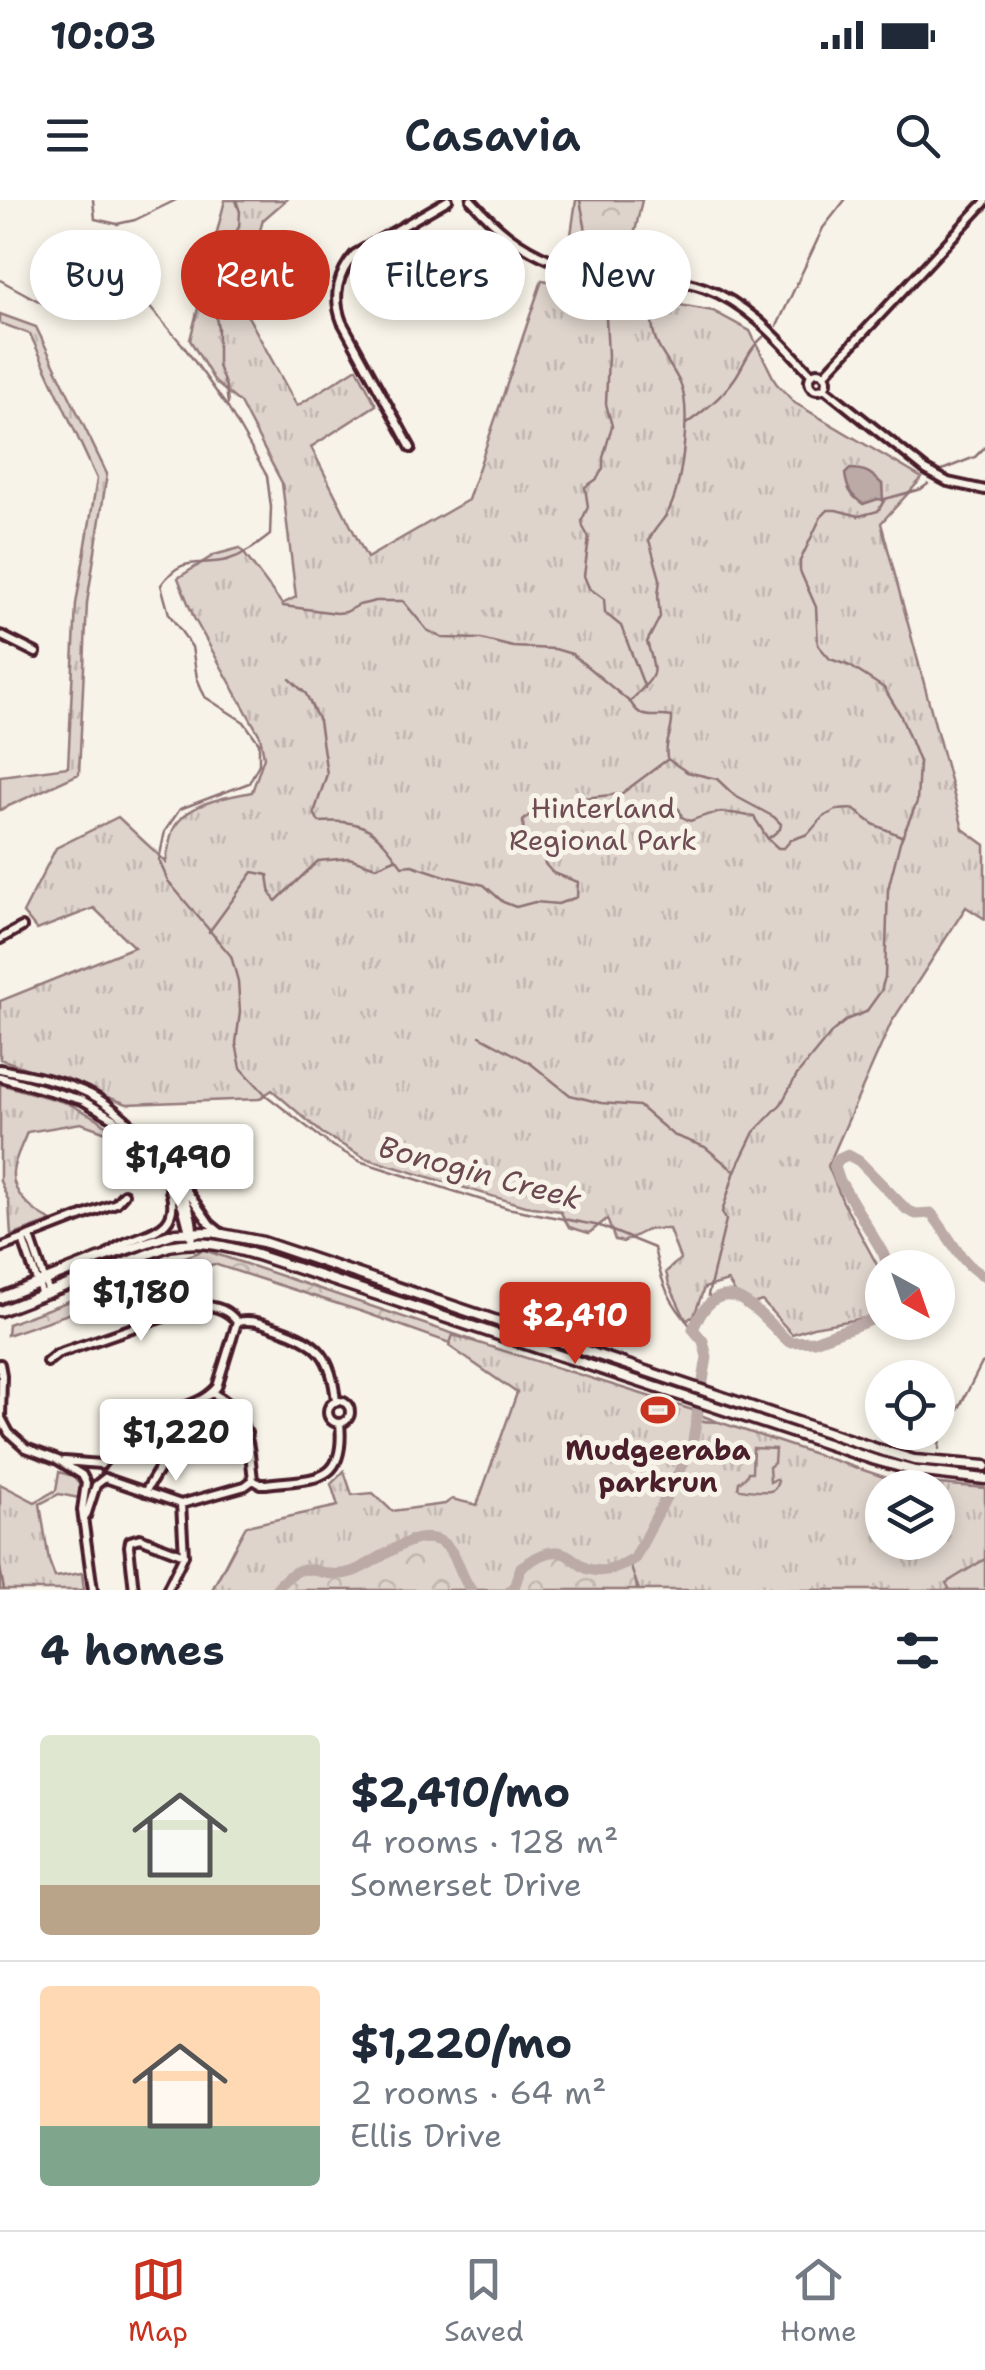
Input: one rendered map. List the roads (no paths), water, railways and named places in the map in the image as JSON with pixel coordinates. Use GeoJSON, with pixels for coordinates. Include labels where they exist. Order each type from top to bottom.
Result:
{"type":"FeatureCollection","features":[{"type":"Feature","properties":{"kind":"main road"},"geometry":{"type":"LineString","coordinates":[[0,1298],[154,1239],[191,1231],[221,1233],[262,1242],[914,1460],[985,1466]]}},
{"type":"Feature","properties":{"kind":"main road"},"geometry":{"type":"LineString","coordinates":[[0,1311],[169,1246],[192,1242],[233,1248],[872,1459],[915,1471],[985,1479]]}},
{"type":"Feature","properties":{"kind":"main road"},"geometry":{"type":"LineString","coordinates":[[475,1328],[479,1316]]}},
{"type":"Feature","properties":{"kind":"street"},"geometry":{"type":"LineString","coordinates":[[411,448],[342,322],[337,287],[355,254],[448,200]]}},
{"type":"Feature","properties":{"kind":"street"},"geometry":{"type":"LineString","coordinates":[[471,200],[500,232],[534,254],[571,266],[682,282],[722,295],[774,334],[812,375]]}},
{"type":"Feature","properties":{"kind":"street"},"geometry":{"type":"LineString","coordinates":[[824,375],[985,202]]}},
{"type":"Feature","properties":{"kind":"street"},"geometry":{"type":"LineString","coordinates":[[812,375],[824,375]]}},
{"type":"Feature","properties":{"kind":"street"},"geometry":{"type":"LineString","coordinates":[[812,375],[809,382],[818,390],[827,382],[824,375]]}},
{"type":"Feature","properties":{"kind":"street"},"geometry":{"type":"LineString","coordinates":[[824,388],[926,470],[948,482],[985,490]]}},
{"type":"Feature","properties":{"kind":"street"},"geometry":{"type":"LineString","coordinates":[[0,635],[36,654]]}},
{"type":"Feature","properties":{"kind":"street"},"geometry":{"type":"LineString","coordinates":[[0,939],[22,927]]}},
{"type":"Feature","properties":{"kind":"street"},"geometry":{"type":"LineString","coordinates":[[0,1069],[70,1086],[99,1099],[127,1120],[176,1191],[192,1242]]}},
{"type":"Feature","properties":{"kind":"street"},"geometry":{"type":"LineString","coordinates":[[32,1076],[34,1082],[61,1089],[115,1120],[182,1183],[210,1224],[221,1233]]}},
{"type":"Feature","properties":{"kind":"street"},"geometry":{"type":"LineString","coordinates":[[0,1077],[82,1100]]}},
{"type":"Feature","properties":{"kind":"street"},"geometry":{"type":"LineString","coordinates":[[104,1257],[115,1247],[160,1229],[171,1217],[172,1194],[157,1160]]}},
{"type":"Feature","properties":{"kind":"street"},"geometry":{"type":"LineString","coordinates":[[0,1248],[116,1202],[124,1194]]}},
{"type":"Feature","properties":{"kind":"street"},"geometry":{"type":"LineString","coordinates":[[26,1238],[45,1294]]}},
{"type":"Feature","properties":{"kind":"street"},"geometry":{"type":"LineString","coordinates":[[48,1362],[57,1354],[196,1306],[230,1312],[238,1322]]}},
{"type":"Feature","properties":{"kind":"street"},"geometry":{"type":"LineString","coordinates":[[238,1322],[251,1319],[309,1341],[330,1367],[336,1402]]}},
{"type":"Feature","properties":{"kind":"street"},"geometry":{"type":"LineString","coordinates":[[101,1465],[145,1421],[203,1400],[218,1387],[238,1322]]}},
{"type":"Feature","properties":{"kind":"street"},"geometry":{"type":"LineString","coordinates":[[0,1364],[1,1418],[9,1433],[26,1448],[58,1460],[96,1462],[105,1471],[85,1520]]}},
{"type":"Feature","properties":{"kind":"street"},"geometry":{"type":"LineString","coordinates":[[212,1393],[224,1399],[240,1417],[247,1433],[253,1480]]}},
{"type":"Feature","properties":{"kind":"street"},"geometry":{"type":"LineString","coordinates":[[336,1402],[344,1403],[350,1412],[340,1424],[328,1416],[329,1408],[336,1402]]}},
{"type":"Feature","properties":{"kind":"street"},"geometry":{"type":"LineString","coordinates":[[253,1480],[266,1484],[318,1477],[328,1472],[341,1452],[340,1424]]}},
{"type":"Feature","properties":{"kind":"street"},"geometry":{"type":"LineString","coordinates":[[145,1493],[162,1464],[247,1433]]}},
{"type":"Feature","properties":{"kind":"street"},"geometry":{"type":"LineString","coordinates":[[58,1460],[96,1486]]}},
{"type":"Feature","properties":{"kind":"street"},"geometry":{"type":"LineString","coordinates":[[87,1464],[82,1510],[93,1590]]}},
{"type":"Feature","properties":{"kind":"street"},"geometry":{"type":"LineString","coordinates":[[104,1478],[181,1504],[245,1486],[253,1480]]}},
{"type":"Feature","properties":{"kind":"street"},"geometry":{"type":"LineString","coordinates":[[168,1590],[184,1555],[181,1504]]}},
{"type":"Feature","properties":{"kind":"street"},"geometry":{"type":"LineString","coordinates":[[134,1590],[130,1541],[140,1538],[184,1555]]}},
{"type":"Feature","properties":{"kind":"waterway"},"geometry":{"type":"LineString","coordinates":[[93,200],[95,219],[117,224],[135,220],[176,200]]}},
{"type":"Feature","properties":{"kind":"waterway"},"geometry":{"type":"LineString","coordinates":[[228,404],[218,366],[212,292],[222,255],[239,227],[236,200]]}},
{"type":"Feature","properties":{"kind":"waterway"},"geometry":{"type":"LineString","coordinates":[[580,200],[586,230]]}},
{"type":"Feature","properties":{"kind":"waterway"},"geometry":{"type":"LineString","coordinates":[[777,326],[823,228],[845,200]]}},
{"type":"Feature","properties":{"kind":"waterway","name":"Bonogin Creek"},"geometry":{"type":"LineString","coordinates":[[0,280],[42,303],[76,308],[115,298],[146,303],[182,344],[228,408],[267,476],[270,535],[233,558],[184,565],[161,585],[169,614],[192,647],[205,697],[244,722],[259,743],[259,764],[249,783],[180,809],[165,831],[159,860],[168,881],[231,956],[238,981],[236,1043],[241,1068],[267,1096],[328,1143],[359,1161],[507,1208],[600,1226],[654,1248],[667,1292],[693,1329]]}},
{"type":"Feature","properties":{"kind":"waterway"},"geometry":{"type":"LineString","coordinates":[[606,320],[606,404],[612,426],[603,468],[597,479],[585,487],[588,507],[582,520],[589,538],[584,576],[589,588],[604,599],[605,613],[621,626],[645,688]]}},
{"type":"Feature","properties":{"kind":"waterway"},"geometry":{"type":"LineString","coordinates":[[631,701],[654,670],[647,642],[660,617],[660,579],[649,540],[674,496],[685,427],[684,394],[658,346],[652,320]]}},
{"type":"Feature","properties":{"kind":"waterway"},"geometry":{"type":"LineString","coordinates":[[686,424],[724,391],[763,337]]}},
{"type":"Feature","properties":{"kind":"waterway"},"geometry":{"type":"LineString","coordinates":[[942,470],[975,457],[985,447]]}},
{"type":"Feature","properties":{"kind":"waterway"},"geometry":{"type":"LineString","coordinates":[[712,1301],[708,1295],[726,1220],[722,1212],[735,1171],[754,1132],[781,1104],[797,1075],[833,1031],[866,1012],[881,991],[885,977],[888,889],[900,842],[917,802],[919,762],[900,714],[884,688],[850,666],[830,659],[818,645],[816,607],[800,571],[800,561],[828,510],[859,516],[878,511],[885,499],[928,484]]}},
{"type":"Feature","properties":{"kind":"waterway"},"geometry":{"type":"LineString","coordinates":[[283,606],[337,613],[376,601],[403,601],[427,630],[442,638],[481,639],[572,654],[640,713],[672,717],[667,757]]}},
{"type":"Feature","properties":{"kind":"waterway"},"geometry":{"type":"LineString","coordinates":[[290,679],[306,694],[319,721],[327,774],[314,813],[319,822],[359,825],[377,836],[402,866],[412,865],[484,885],[503,902],[516,907],[535,902],[558,904],[577,897],[578,882],[553,873],[545,864],[541,849],[524,837],[523,821],[535,810],[564,800],[621,794],[668,759]]}},
{"type":"Feature","properties":{"kind":"waterway"},"geometry":{"type":"LineString","coordinates":[[669,760],[687,772],[717,779],[735,796],[774,817],[781,824],[780,829],[768,839]]}},
{"type":"Feature","properties":{"kind":"waterway"},"geometry":{"type":"LineString","coordinates":[[648,806],[670,804],[690,821],[721,813],[754,817],[778,848],[808,834],[823,817],[836,810],[853,809],[873,824],[901,836]]}},
{"type":"Feature","properties":{"kind":"waterway"},"geometry":{"type":"LineString","coordinates":[[209,932],[253,872],[268,875],[271,895],[276,901],[318,861],[349,858],[376,867],[395,859]]}},
{"type":"Feature","properties":{"kind":"waterway"},"geometry":{"type":"LineString","coordinates":[[480,1036],[530,1063],[570,1095],[601,1103],[639,1106],[673,1135],[705,1147],[733,1170]]}},
{"type":"Feature","properties":{"kind":"waterway"},"geometry":{"type":"LineString","coordinates":[[881,1250],[839,1179],[835,1167],[839,1159],[848,1155],[859,1161],[907,1210],[931,1213],[962,1257],[985,1276]]}},
{"type":"Feature","properties":{"kind":"waterway"},"geometry":{"type":"LineString","coordinates":[[511,1590],[521,1567],[549,1553],[563,1553],[584,1567],[601,1571],[635,1558],[692,1446],[707,1357],[703,1341],[693,1329],[704,1309],[716,1299],[740,1299],[789,1342],[814,1341],[865,1322]]}},
{"type":"Feature","properties":{"kind":"waterway"},"geometry":{"type":"LineString","coordinates":[[955,1412],[985,1362]]}},
{"type":"Feature","properties":{"kind":"waterway"},"geometry":{"type":"LineString","coordinates":[[275,1590],[296,1571],[351,1572],[404,1544],[426,1538],[449,1549],[471,1590]]}},
{"type":"Feature","properties":{"kind":"waterway"},"geometry":{"type":"LineString","coordinates":[[0,1567],[4,1590]]}},
{"type":"Feature","properties":{"kind":"place","name":"Mudgeeraba parkrun"},"geometry":{"type":"Point","coordinates":[658,1410]}},
{"type":"Feature","properties":{"kind":"park label","name":"Hinterland Regional Park"},"geometry":{"type":"Point","coordinates":[603,824]}}]}
